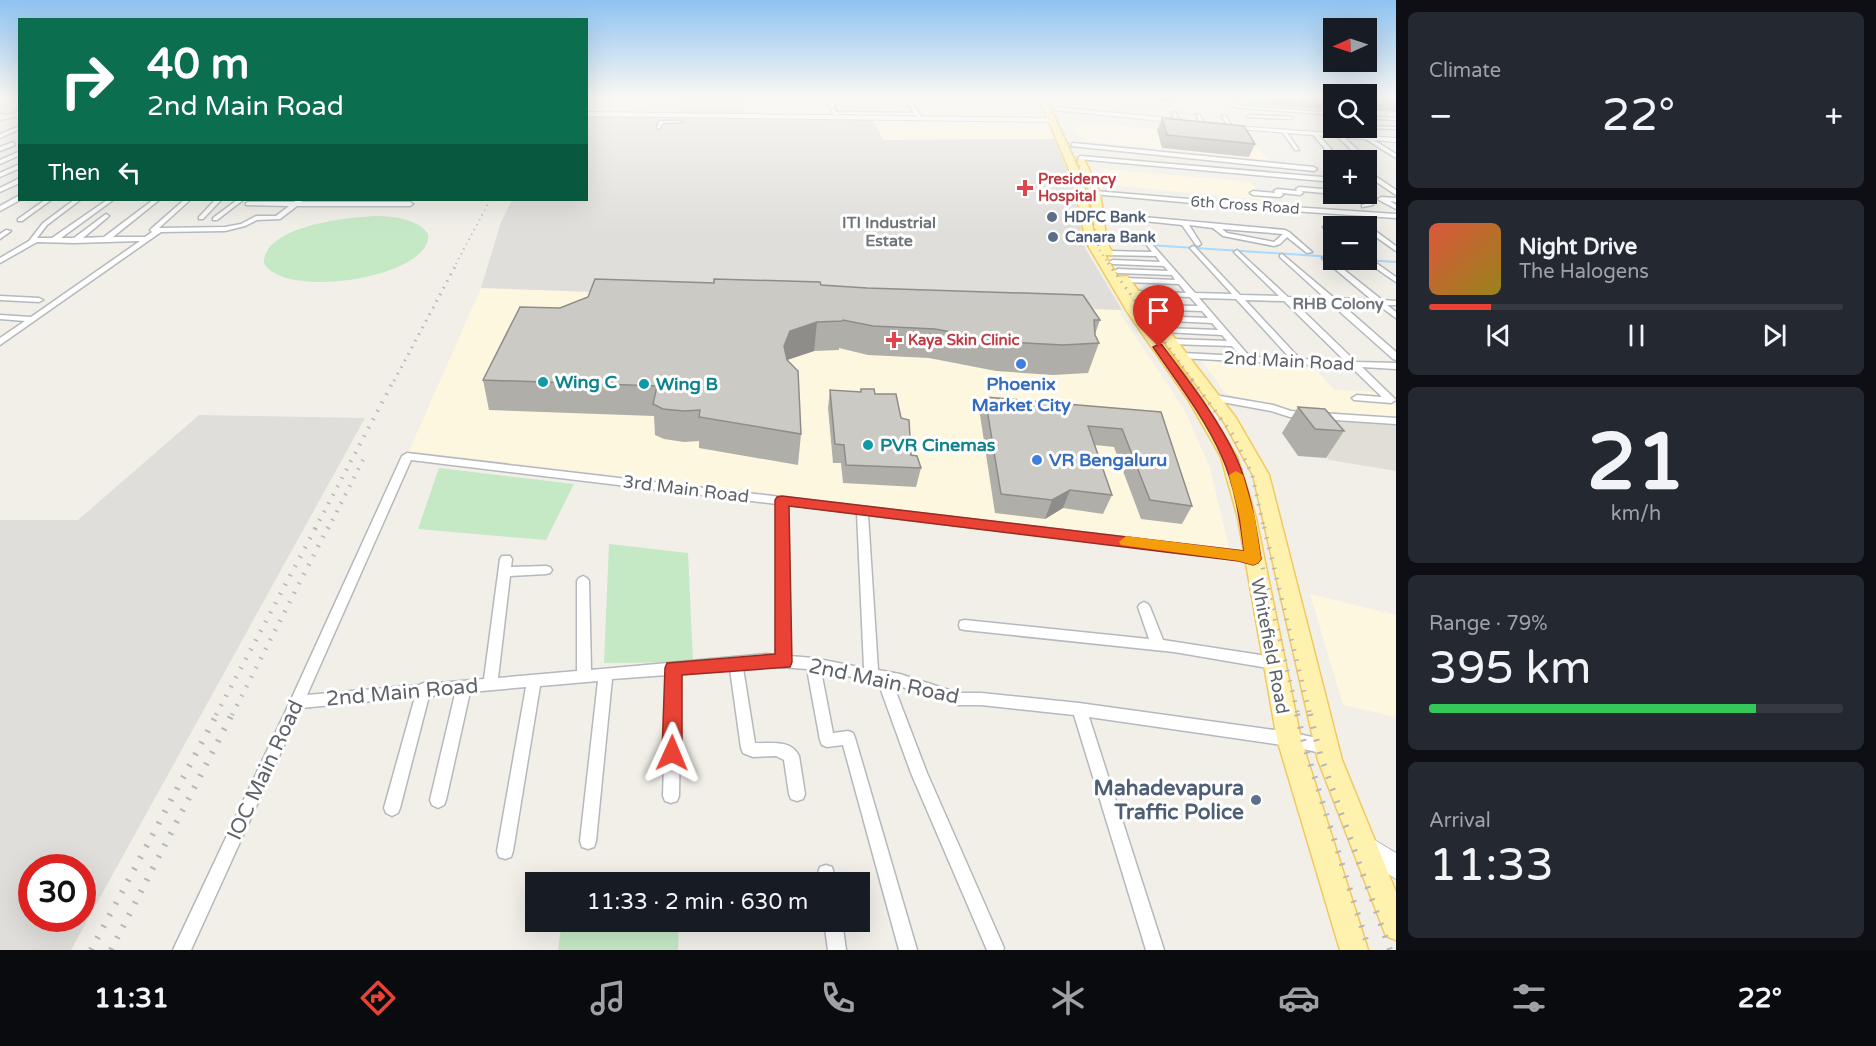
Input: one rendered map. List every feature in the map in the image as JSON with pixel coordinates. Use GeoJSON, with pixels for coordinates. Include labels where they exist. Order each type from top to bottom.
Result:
{"type":"FeatureCollection","features":[{"type":"Feature","properties":{"kind":"main road","name":"Whitefield Road"},"geometry":{"type":"LineString","coordinates":[[1061,142],[1095,217],[1102,243],[1214,398],[1244,442],[1261,475],[1326,747],[1396,926]]}},
{"type":"Feature","properties":{"kind":"main road","name":"Whitefield Road"},"geometry":{"type":"LineString","coordinates":[[1072,142],[1095,193],[1095,217],[1091,242],[1136,317],[1196,401],[1229,457],[1247,518],[1289,739],[1354,950]]}},
{"type":"Feature","properties":{"kind":"street"},"geometry":{"type":"LineString","coordinates":[[1292,142],[1297,149]]}},
{"type":"Feature","properties":{"kind":"street"},"geometry":{"type":"LineString","coordinates":[[1374,142],[1396,156]]}},
{"type":"Feature","properties":{"kind":"street"},"geometry":{"type":"LineString","coordinates":[[0,150],[13,144]]}},
{"type":"Feature","properties":{"kind":"street"},"geometry":{"type":"LineString","coordinates":[[0,150],[18,152]]}},
{"type":"Feature","properties":{"kind":"street"},"geometry":{"type":"LineString","coordinates":[[1077,152],[1173,161]]}},
{"type":"Feature","properties":{"kind":"street"},"geometry":{"type":"LineString","coordinates":[[1077,152],[1314,169]]}},
{"type":"Feature","properties":{"kind":"street"},"geometry":{"type":"LineString","coordinates":[[1077,152],[1323,179]]}},
{"type":"Feature","properties":{"kind":"street"},"geometry":{"type":"LineString","coordinates":[[0,162],[18,153]]}},
{"type":"Feature","properties":{"kind":"street"},"geometry":{"type":"LineString","coordinates":[[0,177],[18,167]]}},
{"type":"Feature","properties":{"kind":"street"},"geometry":{"type":"LineString","coordinates":[[10,179],[18,175]]}},
{"type":"Feature","properties":{"kind":"street"},"geometry":{"type":"LineString","coordinates":[[0,177],[18,180]]}},
{"type":"Feature","properties":{"kind":"street"},"geometry":{"type":"LineString","coordinates":[[1377,180],[1396,193]]}},
{"type":"Feature","properties":{"kind":"street"},"geometry":{"type":"LineString","coordinates":[[0,190],[18,181]]}},
{"type":"Feature","properties":{"kind":"street"},"geometry":{"type":"LineString","coordinates":[[1254,193],[1280,195],[1277,191],[1300,193],[1299,189],[1323,191]]}},
{"type":"Feature","properties":{"kind":"street","name":"6th Cross Road"},"geometry":{"type":"LineString","coordinates":[[1095,193],[1396,216]]}},
{"type":"Feature","properties":{"kind":"street"},"geometry":{"type":"LineString","coordinates":[[0,209],[18,198]]}},
{"type":"Feature","properties":{"kind":"street"},"geometry":{"type":"LineString","coordinates":[[1396,200],[1381,199],[1396,207]]}},
{"type":"Feature","properties":{"kind":"street"},"geometry":{"type":"LineString","coordinates":[[20,220],[47,201]]}},
{"type":"Feature","properties":{"kind":"street"},"geometry":{"type":"LineString","coordinates":[[34,241],[32,240],[34,235],[45,224],[76,201]]}},
{"type":"Feature","properties":{"kind":"street"},"geometry":{"type":"LineString","coordinates":[[52,241],[109,201]]}},
{"type":"Feature","properties":{"kind":"street"},"geometry":{"type":"LineString","coordinates":[[105,240],[155,201]]}},
{"type":"Feature","properties":{"kind":"street"},"geometry":{"type":"LineString","coordinates":[[186,201],[153,230],[225,230],[243,225],[256,218],[275,221],[297,202]]}},
{"type":"Feature","properties":{"kind":"street"},"geometry":{"type":"LineString","coordinates":[[201,218],[217,201]]}},
{"type":"Feature","properties":{"kind":"street"},"geometry":{"type":"LineString","coordinates":[[215,219],[239,201]]}},
{"type":"Feature","properties":{"kind":"street"},"geometry":{"type":"LineString","coordinates":[[248,204],[297,202],[410,204]]}},
{"type":"Feature","properties":{"kind":"street"},"geometry":{"type":"LineString","coordinates":[[312,214],[322,204]]}},
{"type":"Feature","properties":{"kind":"street"},"geometry":{"type":"LineString","coordinates":[[1364,206],[1369,204]]}},
{"type":"Feature","properties":{"kind":"street"},"geometry":{"type":"LineString","coordinates":[[73,241],[106,216]]}},
{"type":"Feature","properties":{"kind":"street"},"geometry":{"type":"LineString","coordinates":[[1095,217],[1287,233],[1309,252]]}},
{"type":"Feature","properties":{"kind":"street"},"geometry":{"type":"LineString","coordinates":[[1184,223],[1196,246],[1238,297],[1298,362]]}},
{"type":"Feature","properties":{"kind":"street"},"geometry":{"type":"LineString","coordinates":[[1215,226],[1230,237],[1274,244],[1278,243],[1287,233]]}},
{"type":"Feature","properties":{"kind":"street"},"geometry":{"type":"LineString","coordinates":[[0,342],[159,230]]}},
{"type":"Feature","properties":{"kind":"street"},"geometry":{"type":"LineString","coordinates":[[0,237],[8,231]]}},
{"type":"Feature","properties":{"kind":"street"},"geometry":{"type":"LineString","coordinates":[[1377,235],[1396,249]]}},
{"type":"Feature","properties":{"kind":"street"},"geometry":{"type":"LineString","coordinates":[[0,261],[34,241],[147,239]]}},
{"type":"Feature","properties":{"kind":"street"},"geometry":{"type":"LineString","coordinates":[[1149,244],[1247,359]]}},
{"type":"Feature","properties":{"kind":"street"},"geometry":{"type":"LineString","coordinates":[[1237,252],[1394,402]]}},
{"type":"Feature","properties":{"kind":"street"},"geometry":{"type":"LineString","coordinates":[[1142,301],[1158,254]]}},
{"type":"Feature","properties":{"kind":"street"},"geometry":{"type":"LineString","coordinates":[[1282,256],[1396,357]]}},
{"type":"Feature","properties":{"kind":"street"},"geometry":{"type":"LineString","coordinates":[[1142,301],[1166,264]]}},
{"type":"Feature","properties":{"kind":"street"},"geometry":{"type":"LineString","coordinates":[[1377,266],[1396,280]]}},
{"type":"Feature","properties":{"kind":"street"},"geometry":{"type":"LineString","coordinates":[[1340,270],[1396,316]]}},
{"type":"Feature","properties":{"kind":"street"},"geometry":{"type":"LineString","coordinates":[[1142,301],[1174,273]]}},
{"type":"Feature","properties":{"kind":"street"},"geometry":{"type":"LineString","coordinates":[[1142,301],[1182,282]]}},
{"type":"Feature","properties":{"kind":"street"},"geometry":{"type":"LineString","coordinates":[[1142,301],[1192,295],[1396,303]]}},
{"type":"Feature","properties":{"kind":"street"},"geometry":{"type":"LineString","coordinates":[[0,298],[39,300]]}},
{"type":"Feature","properties":{"kind":"street"},"geometry":{"type":"LineString","coordinates":[[1142,301],[1204,309]]}},
{"type":"Feature","properties":{"kind":"street"},"geometry":{"type":"LineString","coordinates":[[1142,301],[1214,321]]}},
{"type":"Feature","properties":{"kind":"street"},"geometry":{"type":"LineString","coordinates":[[1142,301],[1224,333]]}},
{"type":"Feature","properties":{"kind":"street"},"geometry":{"type":"LineString","coordinates":[[1142,301],[1234,344]]}},
{"type":"Feature","properties":{"kind":"street","name":"2nd Main Road"},"geometry":{"type":"LineString","coordinates":[[1142,301],[1247,359],[1396,366]]}},
{"type":"Feature","properties":{"kind":"street"},"geometry":{"type":"LineString","coordinates":[[0,317],[32,319]]}},
{"type":"Feature","properties":{"kind":"street"},"geometry":{"type":"LineString","coordinates":[[1214,398],[1273,408],[1290,414],[1396,421]]}},
{"type":"Feature","properties":{"kind":"street"},"geometry":{"type":"LineString","coordinates":[[1358,398],[1394,402]]}},
{"type":"Feature","properties":{"kind":"street","name":"3rd Main Road"},"geometry":{"type":"LineString","coordinates":[[376,524],[407,456],[1239,555],[1253,559]]}},
{"type":"Feature","properties":{"kind":"street"},"geometry":{"type":"LineString","coordinates":[[782,500],[783,662]]}},
{"type":"Feature","properties":{"kind":"street"},"geometry":{"type":"LineString","coordinates":[[862,511],[877,676],[995,948]]}},
{"type":"Feature","properties":{"kind":"street","name":"IOC Main Road"},"geometry":{"type":"LineString","coordinates":[[182,950],[297,702],[376,524]]}},
{"type":"Feature","properties":{"kind":"street"},"geometry":{"type":"LineString","coordinates":[[490,684],[506,559]]}},
{"type":"Feature","properties":{"kind":"street"},"geometry":{"type":"LineString","coordinates":[[505,572],[546,570]]}},
{"type":"Feature","properties":{"kind":"street"},"geometry":{"type":"LineString","coordinates":[[583,580],[584,675]]}},
{"type":"Feature","properties":{"kind":"street"},"geometry":{"type":"LineString","coordinates":[[1144,608],[1158,645]]}},
{"type":"Feature","properties":{"kind":"street"},"geometry":{"type":"LineString","coordinates":[[965,625],[1158,645],[1273,663]]}},
{"type":"Feature","properties":{"kind":"street","name":"2nd Main Road"},"geometry":{"type":"LineString","coordinates":[[297,702],[766,660],[813,664],[900,680],[958,699],[981,699],[1079,709],[1289,739],[1326,747]]}},
{"type":"Feature","properties":{"kind":"street"},"geometry":{"type":"LineString","coordinates":[[736,663],[748,748],[786,751],[790,756],[797,794]]}},
{"type":"Feature","properties":{"kind":"street"},"geometry":{"type":"LineString","coordinates":[[813,664],[827,740],[848,738],[909,950]]}},
{"type":"Feature","properties":{"kind":"street"},"geometry":{"type":"LineString","coordinates":[[671,796],[674,668]]}},
{"type":"Feature","properties":{"kind":"street"},"geometry":{"type":"LineString","coordinates":[[588,841],[606,674]]}},
{"type":"Feature","properties":{"kind":"street"},"geometry":{"type":"LineString","coordinates":[[505,851],[534,680]]}},
{"type":"Feature","properties":{"kind":"street"},"geometry":{"type":"LineString","coordinates":[[438,800],[464,686]]}},
{"type":"Feature","properties":{"kind":"street"},"geometry":{"type":"LineString","coordinates":[[392,808],[424,689]]}},
{"type":"Feature","properties":{"kind":"street"},"geometry":{"type":"LineString","coordinates":[[1079,709],[1155,950]]}},
{"type":"Feature","properties":{"kind":"street"},"geometry":{"type":"LineString","coordinates":[[1363,845],[1395,865]]}},
{"type":"Feature","properties":{"kind":"street"},"geometry":{"type":"LineString","coordinates":[[835,932],[837,950]]}},
{"type":"Feature","properties":{"kind":"shaded area","name":"ITI Industrial Estate"},"geometry":{"type":"Polygon","coordinates":[[[588,142],[1055,142],[1072,181],[1085,248],[1122,310],[481,288],[501,222],[512,201],[588,201],[588,142]]]}},
{"type":"Feature","properties":{"kind":"shaded area"},"geometry":{"type":"Polygon","coordinates":[[[1094,142],[1251,142],[1269,160],[1094,142]]]}},
{"type":"Feature","properties":{"kind":"shaded area"},"geometry":{"type":"Polygon","coordinates":[[[1103,169],[1251,182],[1265,200],[1110,185],[1103,169]]]}},
{"type":"Feature","properties":{"kind":"shaded area","name":"Phoenix Market City"},"geometry":{"type":"Polygon","coordinates":[[[481,288],[1122,310],[1120,314],[1184,409],[1210,468],[1229,548],[409,451],[481,288]]]}},
{"type":"Feature","properties":{"kind":"shaded area"},"geometry":{"type":"Polygon","coordinates":[[[1202,361],[1312,366],[1335,390],[1380,392],[1396,407],[1396,419],[1291,412],[1267,403],[1226,394],[1202,361]]]}},
{"type":"Feature","properties":{"kind":"shaded area"},"geometry":{"type":"Polygon","coordinates":[[[199,415],[365,418],[96,905],[96,854],[18,854],[18,932],[81,932],[71,950],[0,950],[0,520],[78,520],[199,415]]]}},
{"type":"Feature","properties":{"kind":"shaded area"},"geometry":{"type":"Polygon","coordinates":[[[1295,416],[1396,423],[1396,471],[1329,460],[1295,416]]]}},
{"type":"Feature","properties":{"kind":"shaded area"},"geometry":{"type":"Polygon","coordinates":[[[1310,594],[1396,615],[1396,717],[1343,705],[1310,594]]]}},
{"type":"Feature","properties":{"kind":"green space"},"geometry":{"type":"Polygon","coordinates":[[[380,216],[406,220],[418,225],[428,234],[423,249],[408,262],[384,272],[356,279],[326,282],[299,281],[277,274],[264,263],[268,250],[278,240],[293,231],[331,221],[380,216]]]}},
{"type":"Feature","properties":{"kind":"green space"},"geometry":{"type":"Polygon","coordinates":[[[439,468],[574,484],[546,540],[418,529],[439,468]]]}},
{"type":"Feature","properties":{"kind":"green space"},"geometry":{"type":"Polygon","coordinates":[[[609,544],[688,553],[693,662],[604,663],[609,544]]]}},
{"type":"Feature","properties":{"kind":"green space"},"geometry":{"type":"Polygon","coordinates":[[[560,932],[679,932],[678,950],[558,950],[560,932]]]}},
{"type":"Feature","properties":{"kind":"building"},"geometry":{"type":"Polygon","coordinates":[[[595,279],[714,283],[714,279],[820,282],[821,285],[867,288],[1083,295],[1100,320],[1094,320],[1095,335],[1099,343],[1063,345],[1005,342],[935,329],[873,326],[843,320],[817,322],[790,331],[784,346],[787,360],[798,371],[801,434],[699,417],[700,410],[663,409],[653,404],[657,386],[483,380],[520,307],[560,308],[588,297],[595,279]]]}},
{"type":"Feature","properties":{"kind":"building","name":"PVR Cinemas"},"geometry":{"type":"Polygon","coordinates":[[[861,389],[874,389],[875,394],[896,394],[901,418],[909,420],[911,455],[917,456],[921,468],[846,465],[844,445],[835,444],[830,390],[861,392],[861,389]]]}},
{"type":"Feature","properties":{"kind":"building","name":"VR Bengaluru"},"geometry":{"type":"Polygon","coordinates":[[[985,397],[1161,412],[1192,506],[1150,500],[1122,429],[1088,426],[1112,495],[1070,490],[1052,500],[1001,494],[985,397]]]}},
{"type":"Feature","properties":{"kind":"building"},"geometry":{"type":"Polygon","coordinates":[[[1298,407],[1325,409],[1344,431],[1315,429],[1298,407]]]}},
{"type":"Feature","properties":{"kind":"waterway"},"geometry":{"type":"LineString","coordinates":[[1118,243],[1323,256]]}},
{"type":"Feature","properties":{"kind":"waterway"},"geometry":{"type":"LineString","coordinates":[[1377,261],[1396,262]]}},
{"type":"Feature","properties":{"kind":"railway"},"geometry":{"type":"LineString","coordinates":[[1068,142],[1082,172]]}},
{"type":"Feature","properties":{"kind":"railway"},"geometry":{"type":"LineString","coordinates":[[1081,170],[1099,249],[1109,264]]}},
{"type":"Feature","properties":{"kind":"railway"},"geometry":{"type":"LineString","coordinates":[[456,264],[489,201]]}},
{"type":"Feature","properties":{"kind":"railway"},"geometry":{"type":"LineString","coordinates":[[394,381],[457,263]]}},
{"type":"Feature","properties":{"kind":"railway"},"geometry":{"type":"LineString","coordinates":[[1108,263],[1193,381]]}},
{"type":"Feature","properties":{"kind":"railway"},"geometry":{"type":"LineString","coordinates":[[315,529],[394,380]]}},
{"type":"Feature","properties":{"kind":"railway"},"geometry":{"type":"LineString","coordinates":[[1192,380],[1233,435],[1252,474],[1264,529]]}},
{"type":"Feature","properties":{"kind":"railway"},"geometry":{"type":"LineString","coordinates":[[328,529],[365,456]]}},
{"type":"Feature","properties":{"kind":"railway"},"geometry":{"type":"LineString","coordinates":[[1237,460],[1242,472],[1254,529]]}},
{"type":"Feature","properties":{"kind":"railway"},"geometry":{"type":"LineString","coordinates":[[216,715],[316,527]]}},
{"type":"Feature","properties":{"kind":"railway"},"geometry":{"type":"LineString","coordinates":[[232,715],[328,527]]}},
{"type":"Feature","properties":{"kind":"railway"},"geometry":{"type":"LineString","coordinates":[[1253,527],[1298,715]]}},
{"type":"Feature","properties":{"kind":"railway"},"geometry":{"type":"LineString","coordinates":[[1264,527],[1310,715]]}},
{"type":"Feature","properties":{"kind":"railway"},"geometry":{"type":"LineString","coordinates":[[91,950],[217,714]]}},
{"type":"Feature","properties":{"kind":"railway"},"geometry":{"type":"LineString","coordinates":[[111,950],[232,714]]}},
{"type":"Feature","properties":{"kind":"railway"},"geometry":{"type":"LineString","coordinates":[[1297,714],[1306,750],[1369,950]]}},
{"type":"Feature","properties":{"kind":"railway"},"geometry":{"type":"LineString","coordinates":[[1310,714],[1320,754],[1390,950]]}},
{"type":"Feature","properties":{"kind":"slow traffic"},"geometry":{"type":"LineString","coordinates":[[1126,542],[1239,555],[1253,559],[1247,518],[1236,475]]}},
{"type":"Feature","properties":{"kind":"place","name":"Presidency Hospital"},"geometry":{"type":"Point","coordinates":[1025,188]}},
{"type":"Feature","properties":{"kind":"place","name":"HDFC Bank"},"geometry":{"type":"Point","coordinates":[1052,217]}},
{"type":"Feature","properties":{"kind":"place","name":"Canara Bank"},"geometry":{"type":"Point","coordinates":[1053,237]}},
{"type":"Feature","properties":{"kind":"place","name":"Kaya Skin Clinic"},"geometry":{"type":"Point","coordinates":[894,340]}},
{"type":"Feature","properties":{"kind":"place","name":"Phoenix Market City"},"geometry":{"type":"Point","coordinates":[1021,364]}},
{"type":"Feature","properties":{"kind":"place","name":"Wing C"},"geometry":{"type":"Point","coordinates":[543,382]}},
{"type":"Feature","properties":{"kind":"place","name":"Wing B"},"geometry":{"type":"Point","coordinates":[644,384]}},
{"type":"Feature","properties":{"kind":"place","name":"PVR Cinemas"},"geometry":{"type":"Point","coordinates":[868,445]}},
{"type":"Feature","properties":{"kind":"place","name":"VR Bengaluru"},"geometry":{"type":"Point","coordinates":[1037,460]}},
{"type":"Feature","properties":{"kind":"place","name":"Mahadevapura Traffic Police"},"geometry":{"type":"Point","coordinates":[1256,800]}},
{"type":"Feature","properties":{"kind":"district","name":"ITI Industrial Estate"},"geometry":{"type":"Point","coordinates":[889,231]}},
{"type":"Feature","properties":{"kind":"district","name":"RHB Colony"},"geometry":{"type":"Point","coordinates":[1338,303]}},
{"type":"Feature","properties":{"kind":"route"},"geometry":{"type":"LineString","coordinates":[[672,753],[674,668],[766,660],[783,662],[782,500],[1239,555],[1253,559],[1247,518],[1229,457],[1217,433],[1159,347]]}}]}
